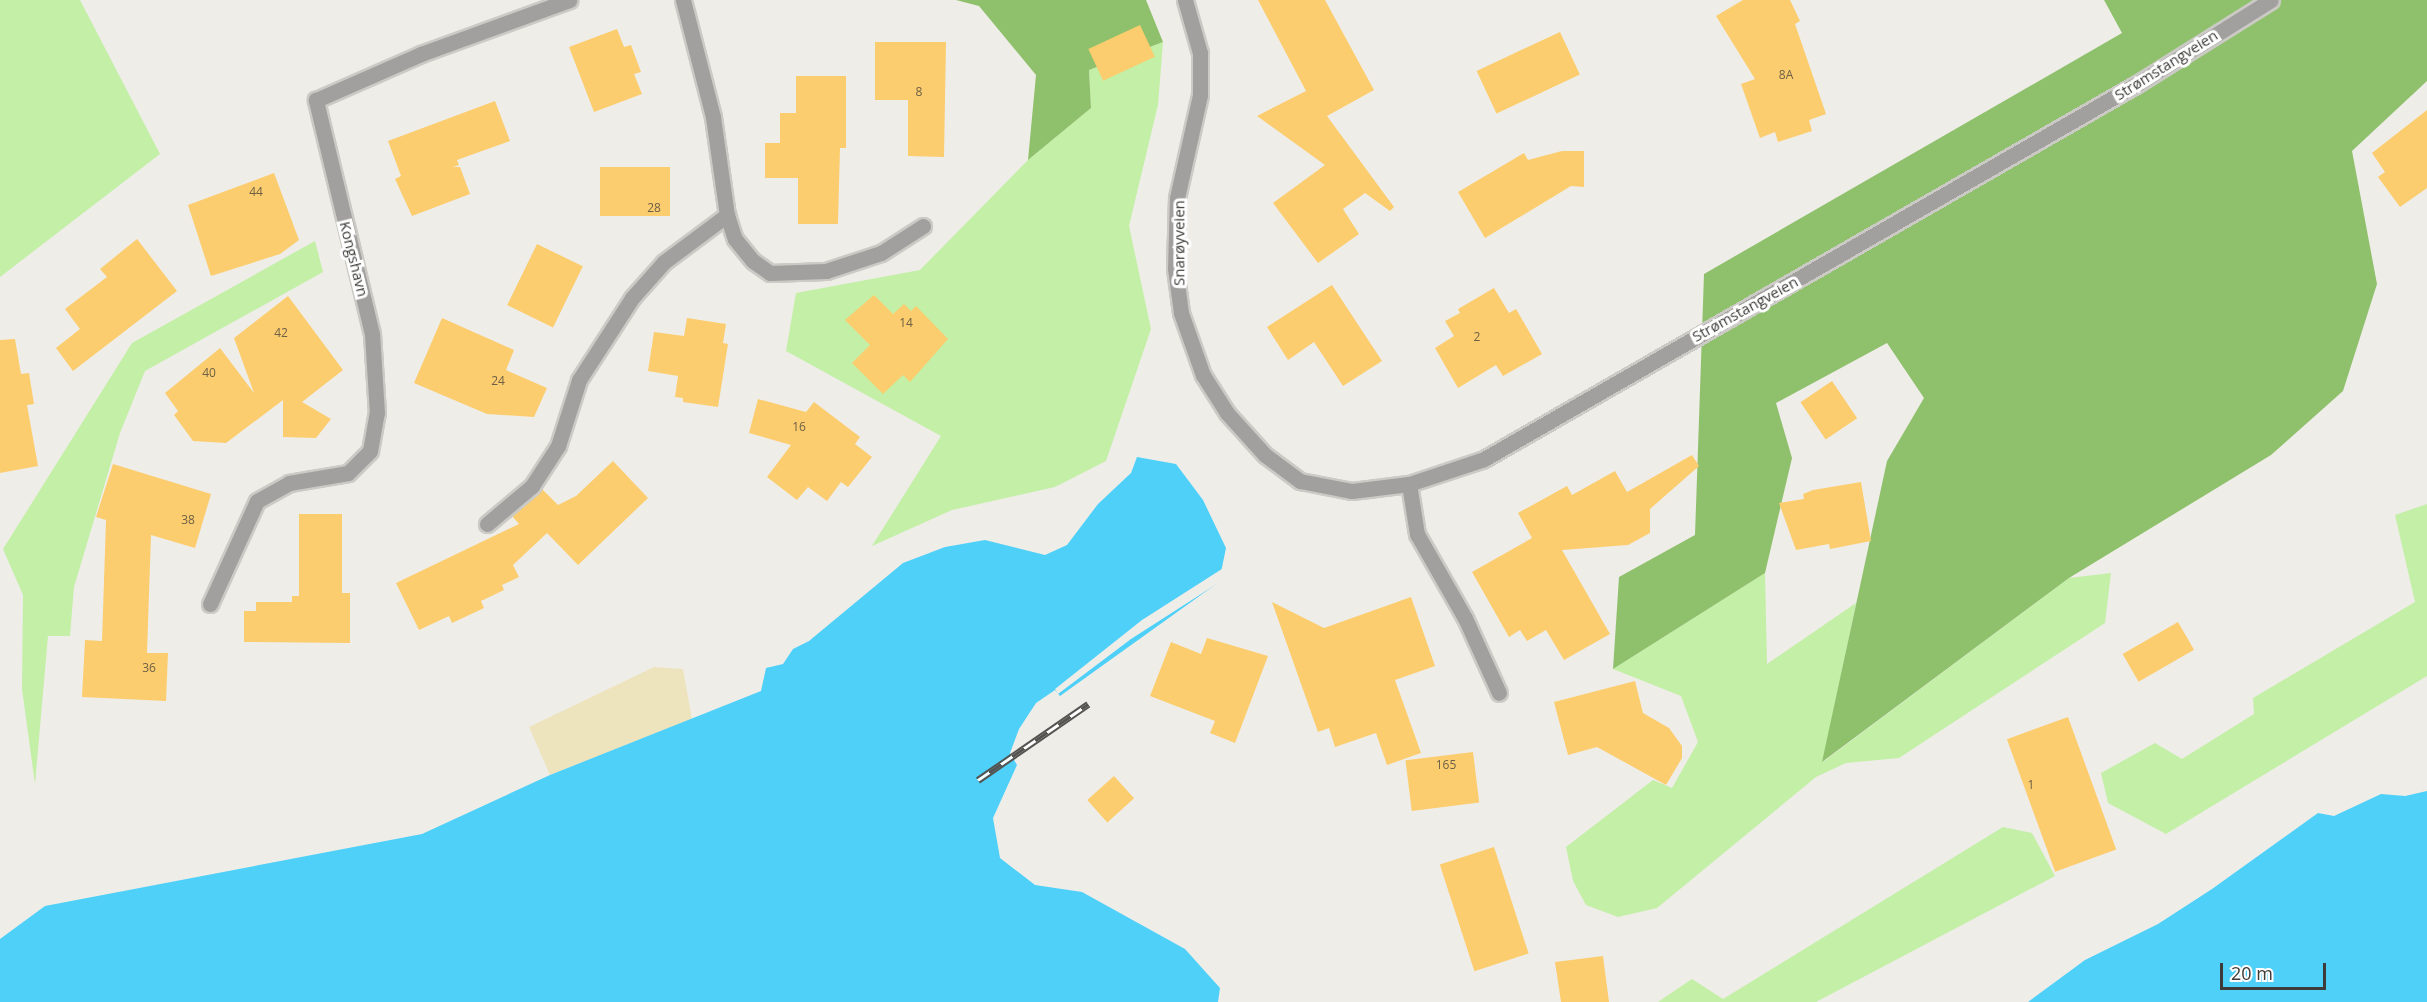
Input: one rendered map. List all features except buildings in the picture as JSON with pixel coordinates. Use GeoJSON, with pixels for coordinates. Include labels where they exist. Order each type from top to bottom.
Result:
{"type":"FeatureCollection","features":[{"type":"Feature","properties":{"kind":"street","name":"Kongshavn"},"geometry":{"type":"LineString","coordinates":[[210,604],[257,501],[289,483],[348,473],[370,451],[377,413],[372,334],[316,100],[422,54],[569,0]]}},
{"type":"Feature","properties":{"kind":"street"},"geometry":{"type":"LineString","coordinates":[[683,0],[713,117],[727,215],[735,239],[753,261],[770,273],[826,271],[881,253],[923,226]]}},
{"type":"Feature","properties":{"kind":"street","name":"Snarøyveien"},"geometry":{"type":"LineString","coordinates":[[1185,0],[1200,53],[1200,95],[1177,198],[1175,268],[1181,313],[1203,375],[1227,413],[1265,455],[1300,481],[1352,491],[1409,484]]}},
{"type":"Feature","properties":{"kind":"street","name":"Strømstangveien"},"geometry":{"type":"LineString","coordinates":[[1409,484],[1484,459],[2137,84],[2271,0]]}},
{"type":"Feature","properties":{"kind":"street"},"geometry":{"type":"LineString","coordinates":[[487,524],[532,486],[558,446],[579,380],[632,298],[664,262],[727,215]]}},
{"type":"Feature","properties":{"kind":"street"},"geometry":{"type":"LineString","coordinates":[[1409,484],[1417,534],[1465,618],[1499,693]]}},
{"type":"Feature","properties":{"kind":"green space"},"geometry":{"type":"Polygon","coordinates":[[[0,0],[80,0],[160,154],[0,277],[0,0]]]}},
{"type":"Feature","properties":{"kind":"green space"},"geometry":{"type":"Polygon","coordinates":[[[956,0],[1146,0],[1163,42],[1089,70],[1091,108],[1028,160],[1036,75],[979,6],[956,0]]]}},
{"type":"Feature","properties":{"kind":"green space"},"geometry":{"type":"Polygon","coordinates":[[[2104,0],[2427,0],[2427,81],[2352,151],[2377,284],[2343,391],[2271,455],[2069,578],[1822,762],[1887,461],[1924,398],[1887,343],[1776,403],[1792,458],[1765,573],[1613,669],[1619,577],[1695,535],[1704,274],[2122,33],[2104,0]]]}},
{"type":"Feature","properties":{"kind":"green space"},"geometry":{"type":"Polygon","coordinates":[[[1163,42],[1158,105],[1129,226],[1151,329],[1106,461],[1055,487],[952,510],[872,546],[941,436],[786,351],[796,293],[920,270],[1028,160],[1091,108],[1089,70],[1163,42]]]}},
{"type":"Feature","properties":{"kind":"green space"},"geometry":{"type":"Polygon","coordinates":[[[315,241],[323,272],[145,371],[120,433],[74,587],[70,636],[48,636],[35,784],[22,689],[23,595],[3,549],[132,343],[315,241]]]}},
{"type":"Feature","properties":{"kind":"green space"},"geometry":{"type":"Polygon","coordinates":[[[2427,504],[2427,676],[2166,834],[2108,803],[2101,773],[2155,743],[2182,759],[2254,714],[2253,698],[2415,602],[2395,515],[2427,504]]]}},
{"type":"Feature","properties":{"kind":"green space"},"geometry":{"type":"Polygon","coordinates":[[[1765,573],[1767,664],[1856,603],[1823,762],[2069,578],[2111,573],[2105,623],[1899,758],[1846,763],[1816,777],[1657,908],[1618,917],[1586,905],[1573,881],[1566,847],[1653,780],[1672,788],[1698,742],[1681,696],[1613,669],[1765,573]]]}},
{"type":"Feature","properties":{"kind":"green space"},"geometry":{"type":"Polygon","coordinates":[[[2003,827],[2032,833],[2055,876],[1816,1002],[1658,1002],[1692,979],[1723,999],[2003,827]]]}},
{"type":"Feature","properties":{"kind":"sand"},"geometry":{"type":"Polygon","coordinates":[[[654,667],[683,669],[692,719],[550,775],[529,727],[654,667]]]}},
{"type":"Feature","properties":{"kind":"water"},"geometry":{"type":"Polygon","coordinates":[[[1137,457],[1176,464],[1203,500],[1226,548],[1219,582],[1060,696],[1055,690],[1036,703],[1019,729],[1010,753],[1017,765],[993,818],[1000,858],[1035,885],[1082,892],[1185,949],[1220,988],[1218,1002],[0,1002],[0,939],[45,906],[422,834],[550,775],[761,691],[766,668],[783,664],[793,649],[809,641],[903,563],[945,547],[985,540],[1045,555],[1067,545],[1098,504],[1131,473],[1137,457]]]}},
{"type":"Feature","properties":{"kind":"water"},"geometry":{"type":"Polygon","coordinates":[[[2427,791],[2427,1002],[2028,1002],[2085,960],[2158,924],[2212,889],[2318,813],[2334,816],[2381,794],[2405,796],[2427,791]]]}},
{"type":"Feature","properties":{"kind":"pier"},"geometry":{"type":"Polygon","coordinates":[[[1225,567],[1223,580],[1131,639],[1058,694],[1055,689],[1142,620],[1225,567]]]}},
{"type":"Feature","properties":{"kind":"railway"},"geometry":{"type":"LineString","coordinates":[[978,780],[1088,704]]}}]}
